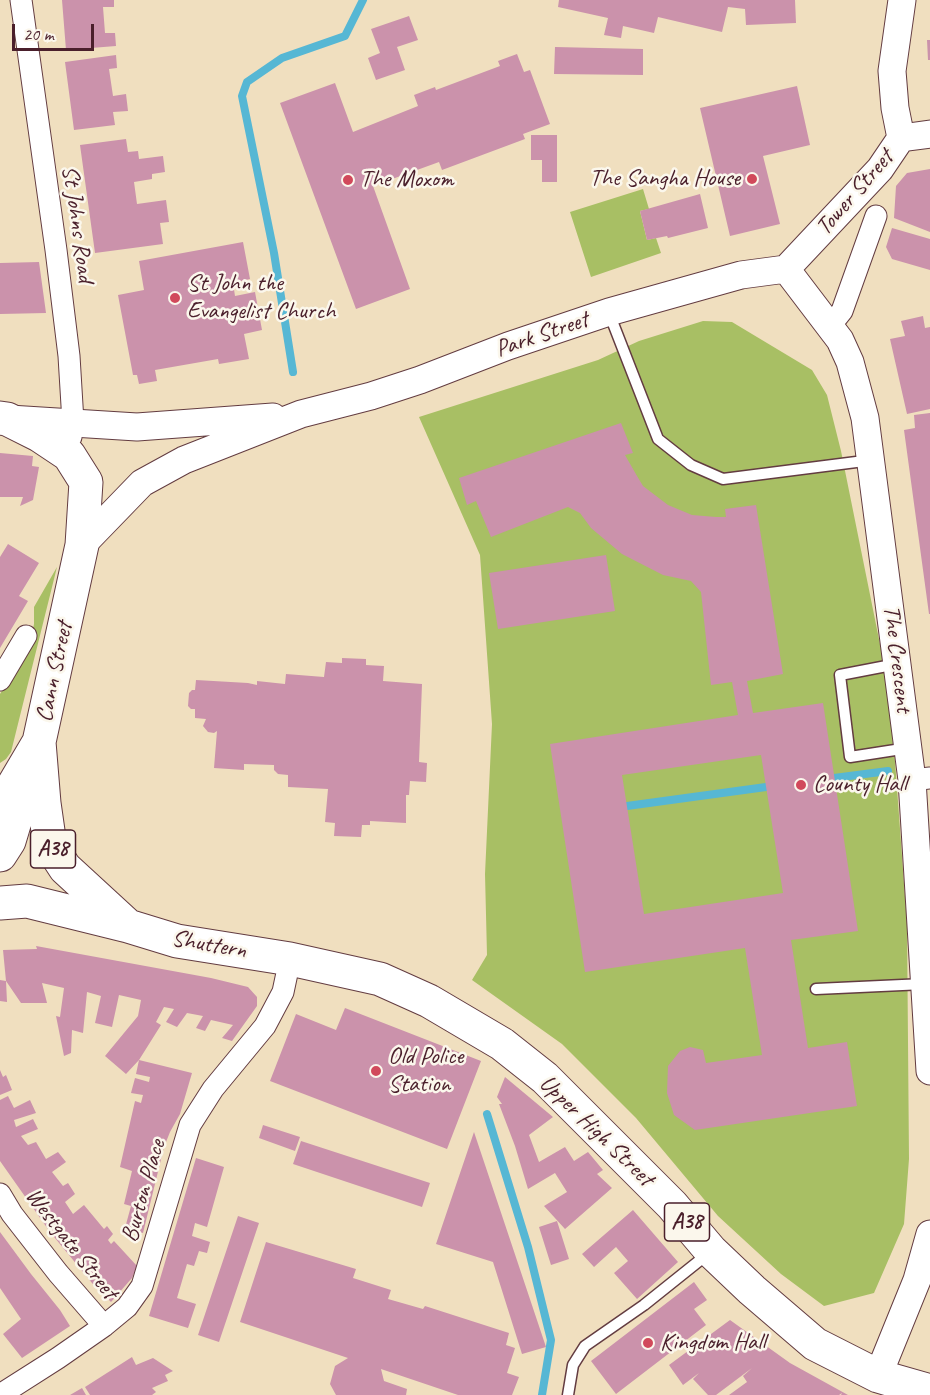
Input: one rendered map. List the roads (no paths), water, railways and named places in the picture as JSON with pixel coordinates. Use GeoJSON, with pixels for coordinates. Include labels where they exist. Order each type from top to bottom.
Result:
{"type":"FeatureCollection","features":[{"type":"Feature","properties":{"kind":"main road","name":"A38"},"geometry":{"type":"LineString","coordinates":[[4,418],[39,435],[69,455],[86,482],[82,545]]}},
{"type":"Feature","properties":{"kind":"main road","name":"Cann Street"},"geometry":{"type":"LineString","coordinates":[[3,795],[39,742],[82,545]]}},
{"type":"Feature","properties":{"kind":"main road","name":"A38"},"geometry":{"type":"LineString","coordinates":[[0,855],[9,842],[39,742]]}},
{"type":"Feature","properties":{"kind":"main road","name":"A38"},"geometry":{"type":"LineString","coordinates":[[39,742],[50,845],[65,868],[128,926]]}},
{"type":"Feature","properties":{"kind":"main road","name":"A38"},"geometry":{"type":"LineString","coordinates":[[0,903],[27,901],[128,926]]}},
{"type":"Feature","properties":{"kind":"main road","name":"Shuttern"},"geometry":{"type":"LineString","coordinates":[[128,926],[177,941],[290,959]]}},
{"type":"Feature","properties":{"kind":"main road","name":"Upper High Street"},"geometry":{"type":"LineString","coordinates":[[290,959],[380,979],[429,1001],[502,1044],[545,1078],[672,1205],[711,1251],[815,1344],[878,1376],[930,1391]]}},
{"type":"Feature","properties":{"kind":"street","name":"St Johns Road"},"geometry":{"type":"LineString","coordinates":[[21,0],[69,356],[73,422],[69,455]]}},
{"type":"Feature","properties":{"kind":"street","name":"Tower Street"},"geometry":{"type":"LineString","coordinates":[[786,269],[880,169],[901,138],[894,108],[892,70],[902,0]]}},
{"type":"Feature","properties":{"kind":"street"},"geometry":{"type":"LineString","coordinates":[[901,138],[930,134]]}},
{"type":"Feature","properties":{"kind":"street"},"geometry":{"type":"LineString","coordinates":[[830,326],[842,311],[876,216]]}},
{"type":"Feature","properties":{"kind":"street","name":"Park Street"},"geometry":{"type":"LineString","coordinates":[[82,545],[142,483],[184,460],[301,414],[371,396],[420,380],[508,346],[609,312],[741,275],[786,269]]}},
{"type":"Feature","properties":{"kind":"street","name":"The Crescent"},"geometry":{"type":"LineString","coordinates":[[786,269],[840,340],[850,362],[866,418],[908,748],[921,779],[924,984],[930,1071]]}},
{"type":"Feature","properties":{"kind":"street","name":"Park Street"},"geometry":{"type":"LineString","coordinates":[[4,418],[137,427],[301,414]]}},
{"type":"Feature","properties":{"kind":"street","name":"Cann Street"},"geometry":{"type":"LineString","coordinates":[[0,680],[26,636]]}},
{"type":"Feature","properties":{"kind":"street","name":"Burton Place"},"geometry":{"type":"LineString","coordinates":[[0,1395],[104,1326],[127,1307],[142,1286],[190,1125],[213,1089],[265,1026],[283,992],[290,959]]}},
{"type":"Feature","properties":{"kind":"street","name":"Westgate Street"},"geometry":{"type":"LineString","coordinates":[[0,1194],[12,1214],[51,1264],[104,1326]]}},
{"type":"Feature","properties":{"kind":"street"},"geometry":{"type":"LineString","coordinates":[[878,1376],[917,1280],[930,1234]]}},
{"type":"Feature","properties":{"kind":"lane"},"geometry":{"type":"LineString","coordinates":[[609,312],[658,439],[692,465],[723,479],[872,460]]}},
{"type":"Feature","properties":{"kind":"lane"},"geometry":{"type":"LineString","coordinates":[[898,664],[840,675],[850,757],[908,748]]}},
{"type":"Feature","properties":{"kind":"lane"},"geometry":{"type":"LineString","coordinates":[[816,989],[924,984]]}},
{"type":"Feature","properties":{"kind":"lane"},"geometry":{"type":"LineString","coordinates":[[568,1395],[573,1365],[585,1346],[644,1305],[711,1251]]}},
{"type":"Feature","properties":{"kind":"waterway"},"geometry":{"type":"LineString","coordinates":[[293,372],[274,253],[242,96],[247,82],[282,58],[345,36],[363,0]]}},
{"type":"Feature","properties":{"kind":"waterway"},"geometry":{"type":"LineString","coordinates":[[834,778],[888,771]]}},
{"type":"Feature","properties":{"kind":"waterway"},"geometry":{"type":"LineString","coordinates":[[627,806],[766,787]]}},
{"type":"Feature","properties":{"kind":"waterway"},"geometry":{"type":"LineString","coordinates":[[487,1114],[528,1247],[551,1340],[542,1395]]}},
{"type":"Feature","properties":{"kind":"place","name":"The Sangha House"},"geometry":{"type":"Point","coordinates":[752,179]}},
{"type":"Feature","properties":{"kind":"place","name":"The Moxom"},"geometry":{"type":"Point","coordinates":[348,180]}},
{"type":"Feature","properties":{"kind":"place","name":"St John the Evangelist Church"},"geometry":{"type":"Point","coordinates":[175,298]}},
{"type":"Feature","properties":{"kind":"place","name":"County Hall"},"geometry":{"type":"Point","coordinates":[801,785]}},
{"type":"Feature","properties":{"kind":"place","name":"Old Police Station"},"geometry":{"type":"Point","coordinates":[376,1071]}},
{"type":"Feature","properties":{"kind":"place","name":"Kingdom Hall"},"geometry":{"type":"Point","coordinates":[648,1343]}}]}
